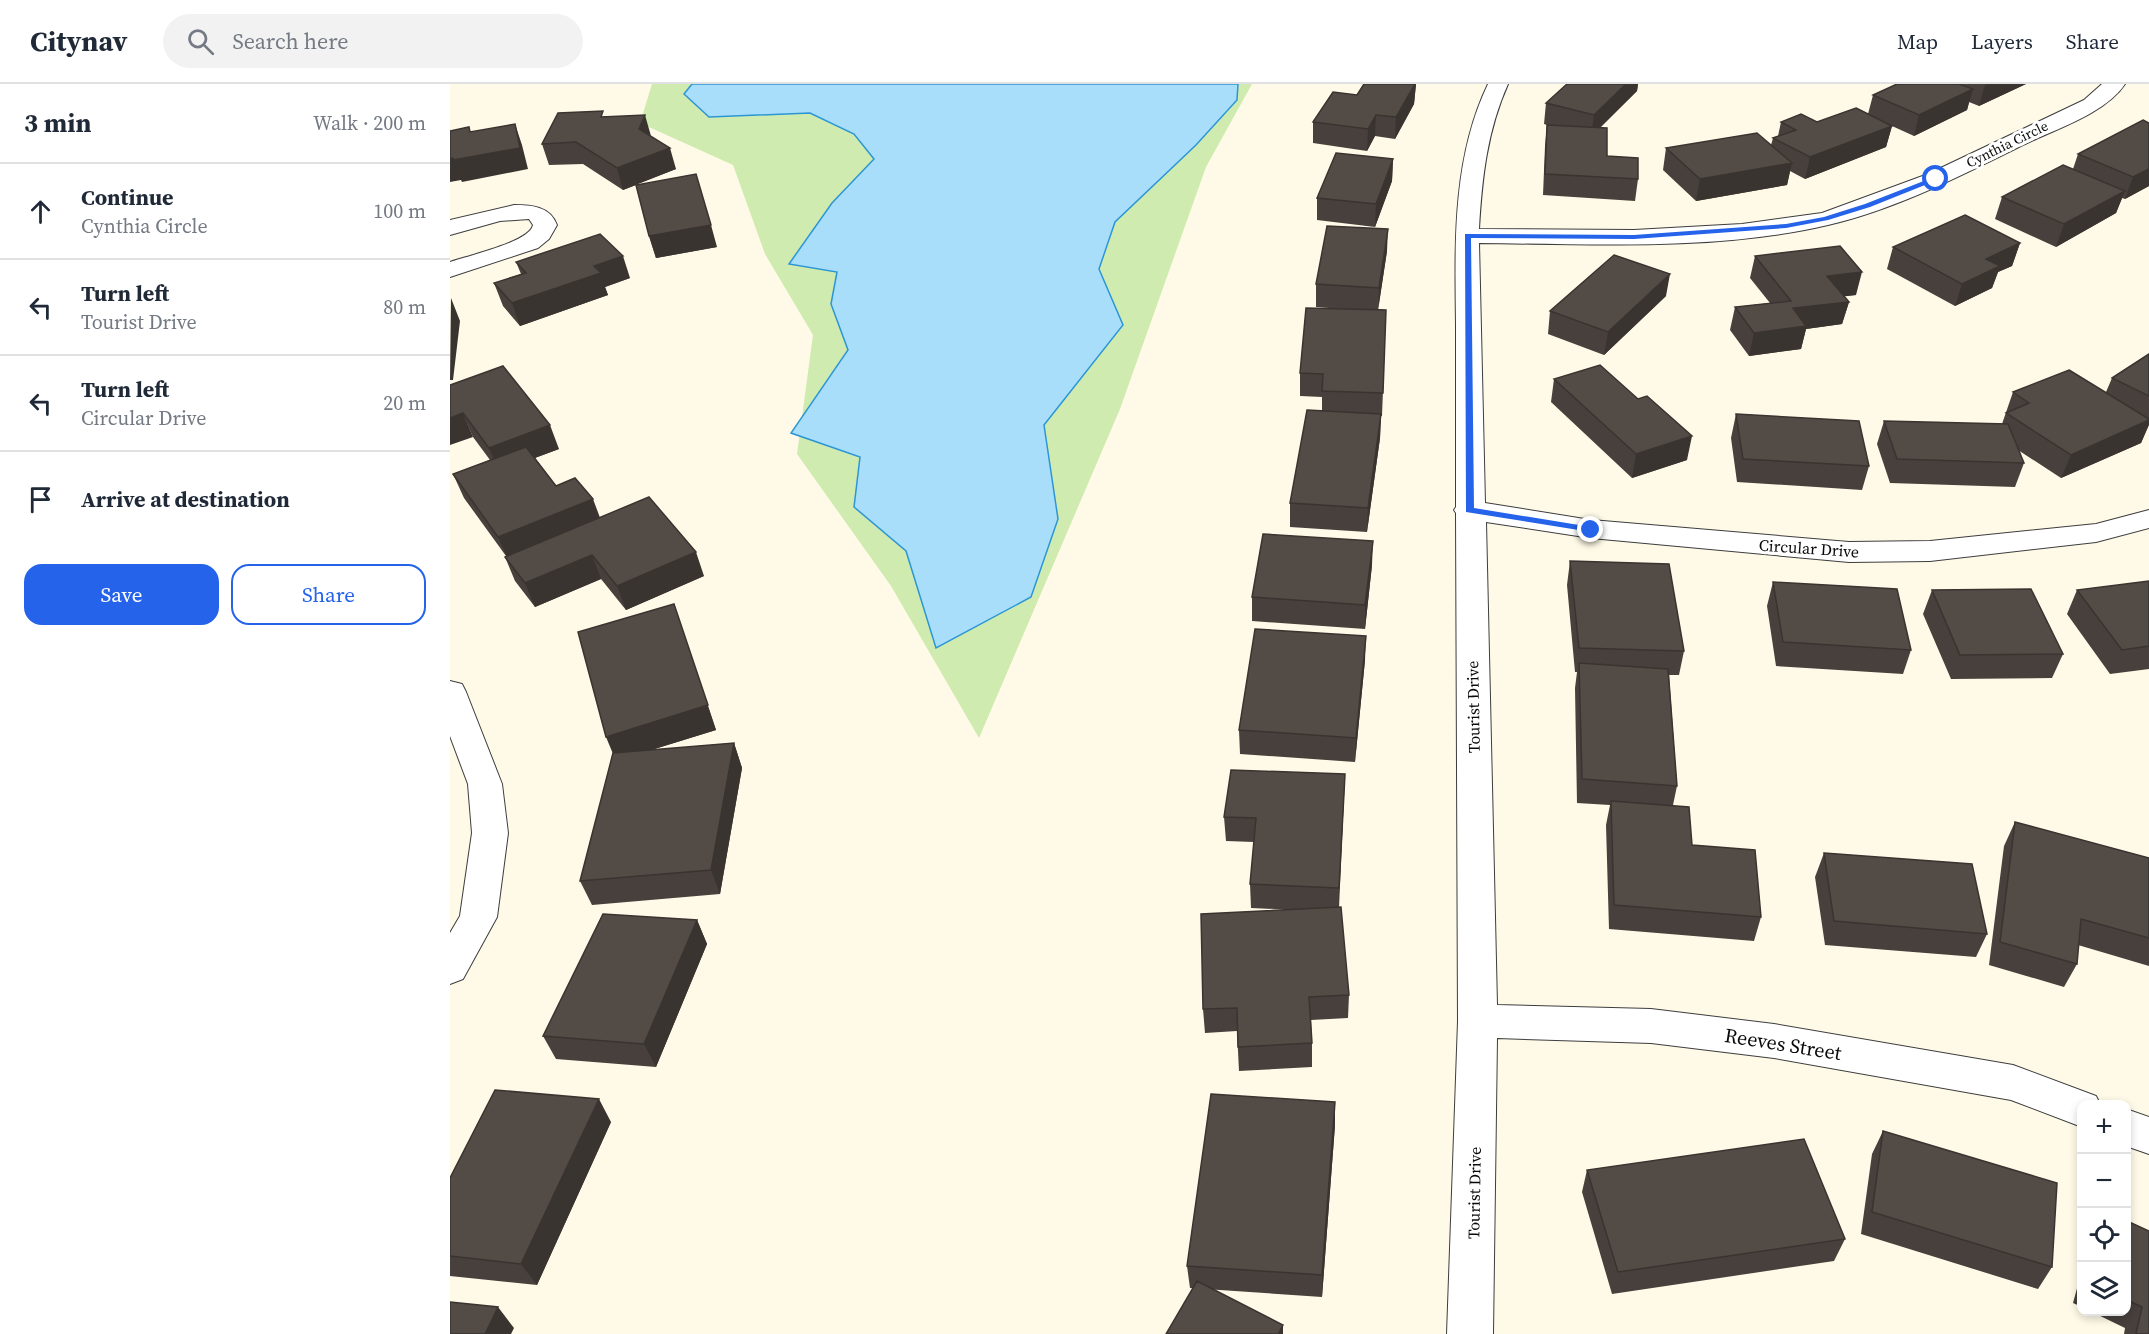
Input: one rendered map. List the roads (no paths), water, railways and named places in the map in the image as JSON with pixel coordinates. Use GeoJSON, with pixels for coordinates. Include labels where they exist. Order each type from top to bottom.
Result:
{"type":"FeatureCollection","features":[{"type":"Feature","properties":{"kind":"street","name":"Tourist Drive"},"geometry":{"type":"LineString","coordinates":[[1470,1334],[1478,1021],[1469,510],[1467,236],[1472,162],[1485,112],[1498,84]]}},
{"type":"Feature","properties":{"kind":"street","name":"Cynthia Circle"},"geometry":{"type":"LineString","coordinates":[[1467,236],[1634,237],[1742,231],[1825,219],[1936,179],[2091,104],[2115,84]]}},
{"type":"Feature","properties":{"kind":"street"},"geometry":{"type":"LineString","coordinates":[[450,228],[488,216],[514,212],[535,214],[542,218],[545,224],[539,237],[530,243],[450,270]]}},
{"type":"Feature","properties":{"kind":"street","name":"Circular Drive"},"geometry":{"type":"LineString","coordinates":[[1469,510],[1591,530],[1849,552],[1930,550],[2096,533],[2149,519]]}},
{"type":"Feature","properties":{"kind":"street"},"geometry":{"type":"LineString","coordinates":[[450,692],[485,784],[490,833],[478,917],[450,968]]}},
{"type":"Feature","properties":{"kind":"street","name":"Reeves Street"},"geometry":{"type":"LineString","coordinates":[[1478,1021],[1651,1026],[1774,1041],[2013,1083],[2077,1108]]}},
{"type":"Feature","properties":{"kind":"street"},"geometry":{"type":"LineString","coordinates":[[2131,1129],[2149,1136]]}},
{"type":"Feature","properties":{"kind":"water"},"geometry":{"type":"Polygon","coordinates":[[[692,84],[1238,84],[1237,100],[1196,145],[1115,222],[1099,269],[1123,325],[1044,425],[1058,519],[1031,597],[936,648],[906,551],[854,507],[860,457],[791,433],[848,350],[831,304],[837,272],[789,264],[832,203],[874,159],[854,134],[810,113],[709,117],[684,94],[692,84]]]}}]}
